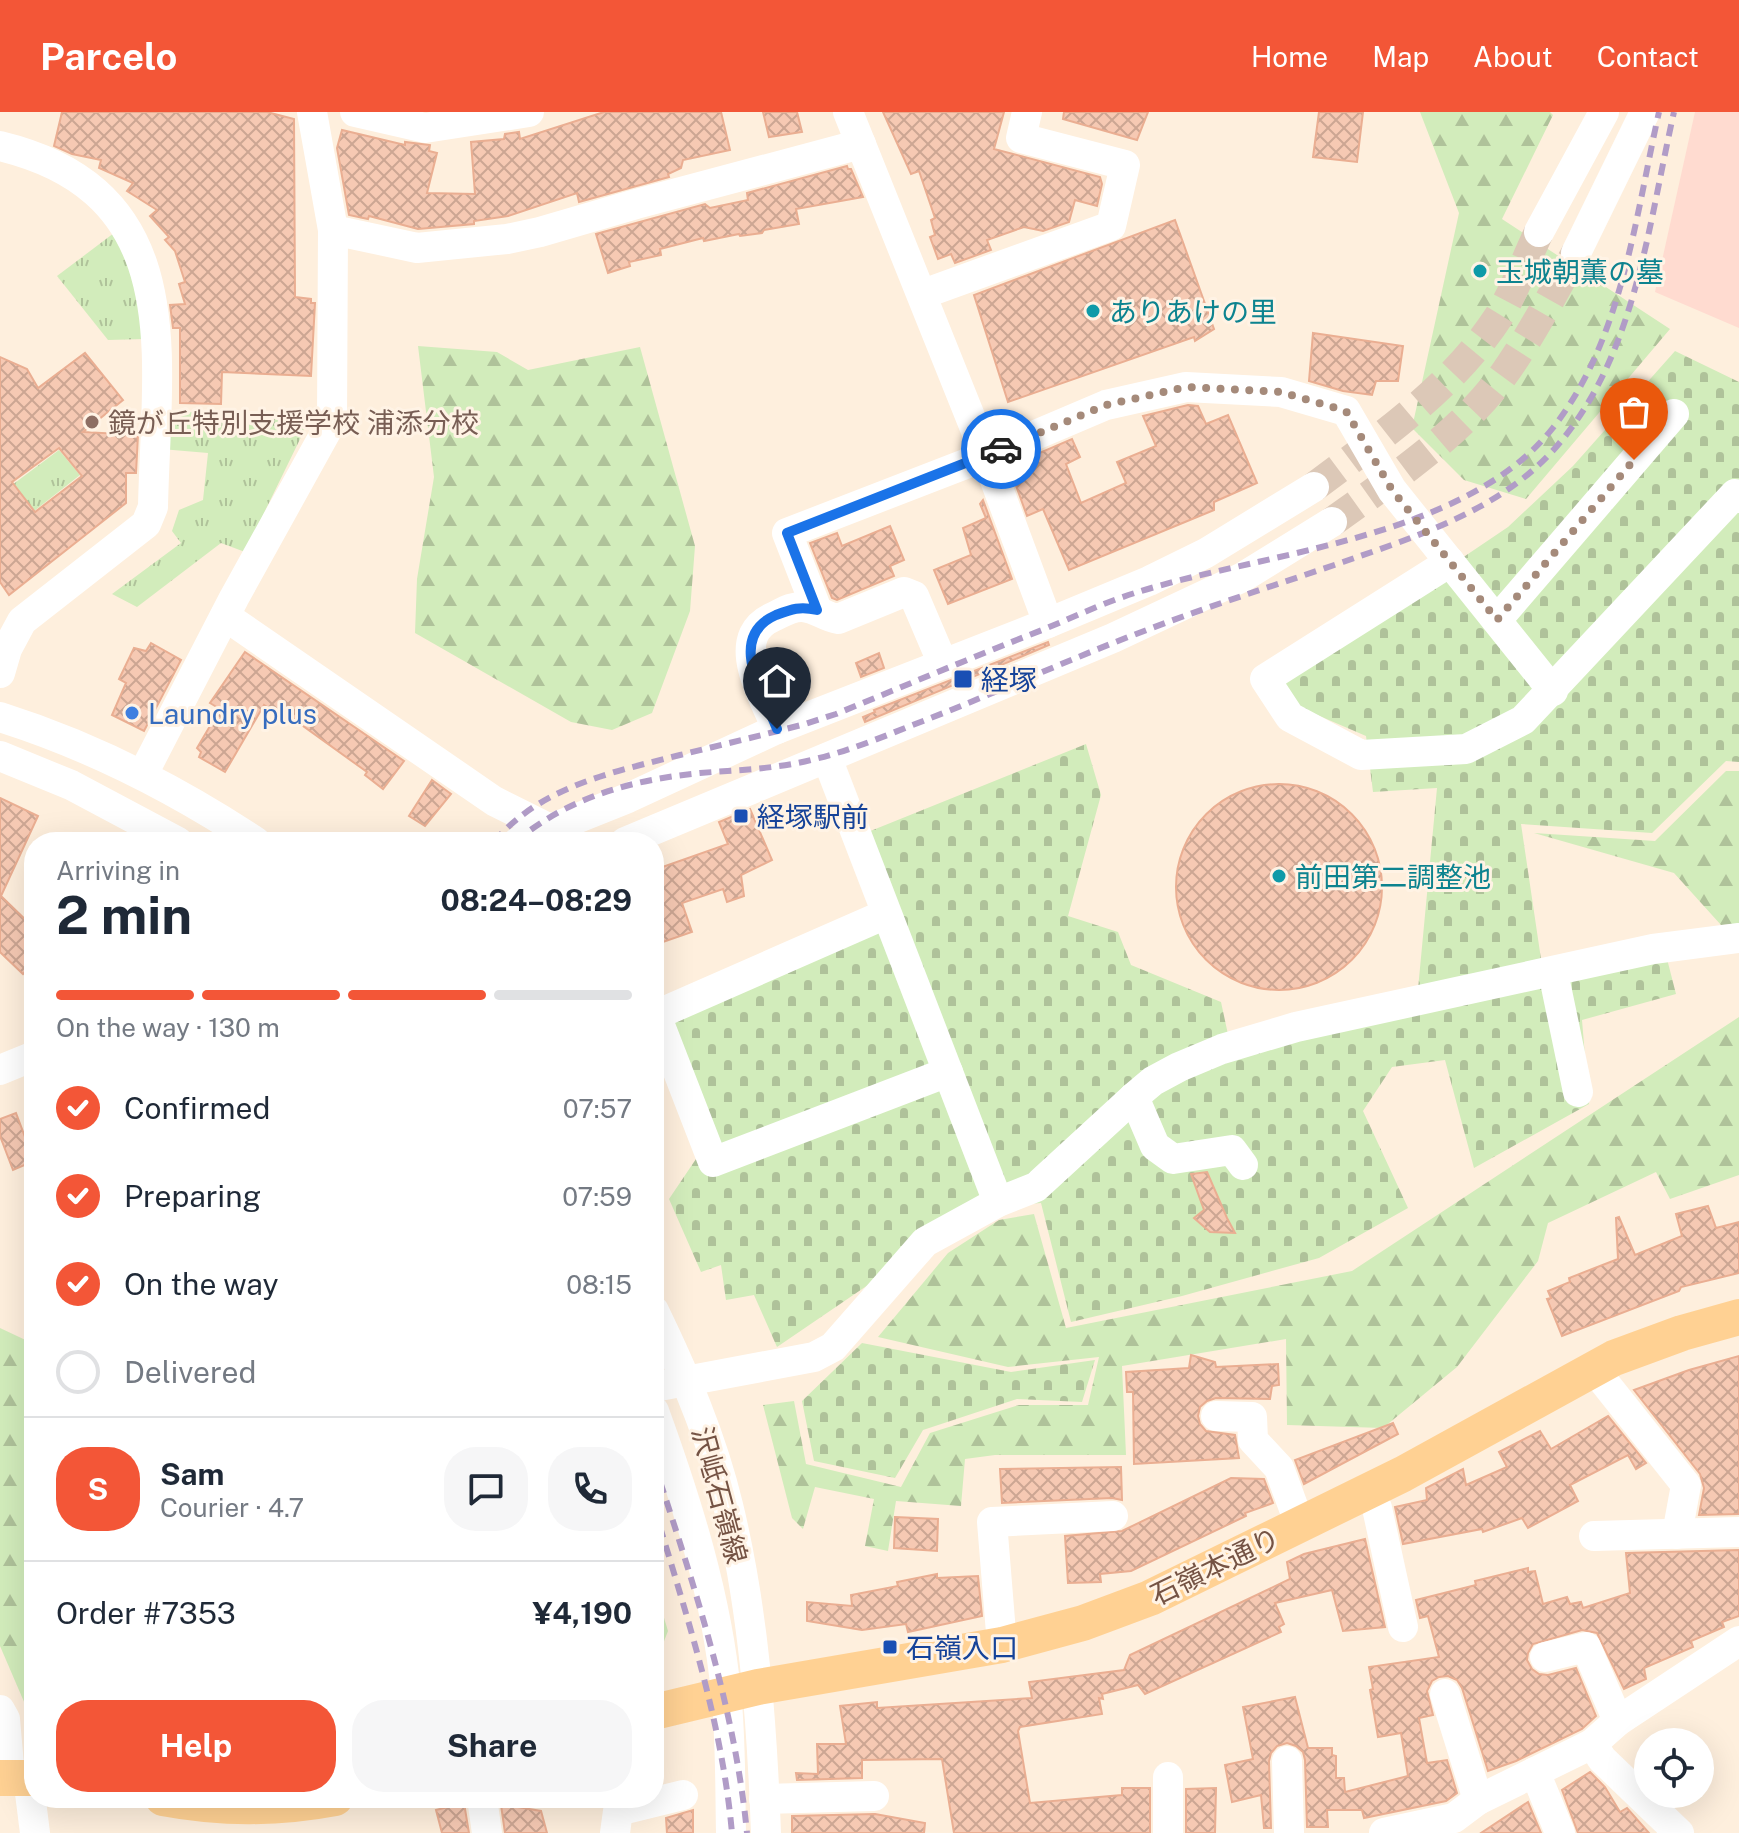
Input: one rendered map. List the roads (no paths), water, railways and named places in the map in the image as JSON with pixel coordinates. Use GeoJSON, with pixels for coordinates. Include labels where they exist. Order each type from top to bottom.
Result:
{"type":"FeatureCollection","features":[{"type":"Feature","properties":{"kind":"main road","name":"石嶺本通り"},"geometry":{"type":"LineString","coordinates":[[664,1710],[742,1690],[1002,1645],[1083,1623],[1150,1598],[1403,1474],[1593,1368],[1646,1345],[1739,1317]]}},
{"type":"Feature","properties":{"kind":"street"},"geometry":{"type":"LineString","coordinates":[[143,774],[332,421],[333,230],[312,112]]}},
{"type":"Feature","properties":{"kind":"street"},"geometry":{"type":"LineString","coordinates":[[355,112],[425,128],[529,112]]}},
{"type":"Feature","properties":{"kind":"street"},"geometry":{"type":"LineString","coordinates":[[848,112],[923,294],[1048,623]]}},
{"type":"Feature","properties":{"kind":"street"},"geometry":{"type":"LineString","coordinates":[[923,294],[1111,226],[1125,165],[1021,138],[1027,112]]}},
{"type":"Feature","properties":{"kind":"street"},"geometry":{"type":"LineString","coordinates":[[1539,232],[1604,112]]}},
{"type":"Feature","properties":{"kind":"street"},"geometry":{"type":"LineString","coordinates":[[1576,253],[1645,112]]}},
{"type":"Feature","properties":{"kind":"street"},"geometry":{"type":"LineString","coordinates":[[333,230],[417,248],[507,239],[861,144]]}},
{"type":"Feature","properties":{"kind":"street"},"geometry":{"type":"LineString","coordinates":[[0,146],[47,161],[73,175],[96,193],[119,218],[136,244],[146,269],[156,333],[153,507],[146,524],[22,621],[7,649],[0,673]]}},
{"type":"Feature","properties":{"kind":"street"},"geometry":{"type":"LineString","coordinates":[[817,610],[787,533],[986,456],[1106,405],[1186,387],[1281,392],[1346,411],[1392,490],[1553,691]]}},
{"type":"Feature","properties":{"kind":"street"},"geometry":{"type":"LineString","coordinates":[[1497,620],[1674,414]]}},
{"type":"Feature","properties":{"kind":"street"},"geometry":{"type":"LineString","coordinates":[[543,832],[628,798],[777,729],[1048,623],[1206,553],[1314,487]]}},
{"type":"Feature","properties":{"kind":"street"},"geometry":{"type":"LineString","coordinates":[[1450,562],[1265,679],[1290,717],[1361,755],[1466,749],[1523,720],[1735,494],[1739,498]]}},
{"type":"Feature","properties":{"kind":"street"},"geometry":{"type":"LineString","coordinates":[[649,832],[1168,613],[1243,577],[1332,522]]}},
{"type":"Feature","properties":{"kind":"street"},"geometry":{"type":"LineString","coordinates":[[777,729],[749,659],[752,634],[764,621],[795,607],[817,610],[827,617],[838,619],[904,592],[914,596],[943,664]]}},
{"type":"Feature","properties":{"kind":"street"},"geometry":{"type":"LineString","coordinates":[[225,616],[494,801],[550,829]]}},
{"type":"Feature","properties":{"kind":"street"},"geometry":{"type":"LineString","coordinates":[[0,717],[75,744],[143,774],[239,832]]}},
{"type":"Feature","properties":{"kind":"street"},"geometry":{"type":"LineString","coordinates":[[0,756],[71,785],[159,832]]}},
{"type":"Feature","properties":{"kind":"street"},"geometry":{"type":"LineString","coordinates":[[827,758],[998,1202]]}},
{"type":"Feature","properties":{"kind":"street"},"geometry":{"type":"LineString","coordinates":[[664,1011],[886,914]]}},
{"type":"Feature","properties":{"kind":"street"},"geometry":{"type":"LineString","coordinates":[[664,1385],[814,1357],[833,1347],[925,1242],[998,1202],[1036,1187],[1153,1081],[1222,1049],[1296,1027],[1653,949],[1739,938]]}},
{"type":"Feature","properties":{"kind":"street"},"geometry":{"type":"LineString","coordinates":[[1553,972],[1578,1092]]}},
{"type":"Feature","properties":{"kind":"street"},"geometry":{"type":"LineString","coordinates":[[664,1036],[713,1162],[948,1072]]}},
{"type":"Feature","properties":{"kind":"street"},"geometry":{"type":"LineString","coordinates":[[0,1070],[24,1060]]}},
{"type":"Feature","properties":{"kind":"street"},"geometry":{"type":"LineString","coordinates":[[1134,1097],[1155,1146],[1173,1159],[1232,1150],[1243,1165]]}},
{"type":"Feature","properties":{"kind":"street","name":"沢岻石嶺線"},"geometry":{"type":"LineString","coordinates":[[664,1334],[697,1408],[721,1481],[737,1551],[742,1690]]}},
{"type":"Feature","properties":{"kind":"street"},"geometry":{"type":"LineString","coordinates":[[1593,1368],[1686,1485],[1677,1534]]}},
{"type":"Feature","properties":{"kind":"street"},"geometry":{"type":"LineString","coordinates":[[1216,1416],[1252,1417],[1253,1440],[1279,1468],[1300,1525]]}},
{"type":"Feature","properties":{"kind":"street"},"geometry":{"type":"LineString","coordinates":[[664,1441],[703,1567],[719,1640],[742,1690],[764,1799],[766,1833]]}},
{"type":"Feature","properties":{"kind":"street"},"geometry":{"type":"LineString","coordinates":[[1377,1508],[1403,1627]]}},
{"type":"Feature","properties":{"kind":"street"},"geometry":{"type":"LineString","coordinates":[[1002,1645],[992,1522],[1113,1516]]}},
{"type":"Feature","properties":{"kind":"street"},"geometry":{"type":"LineString","coordinates":[[1594,1536],[1739,1532]]}},
{"type":"Feature","properties":{"kind":"street"},"geometry":{"type":"LineString","coordinates":[[1384,1833],[1464,1817],[1535,1772],[1592,1744],[1618,1721],[1739,1641]]}},
{"type":"Feature","properties":{"kind":"street"},"geometry":{"type":"LineString","coordinates":[[1545,1657],[1586,1647],[1618,1721]]}},
{"type":"Feature","properties":{"kind":"street"},"geometry":{"type":"LineString","coordinates":[[731,1833],[742,1690]]}},
{"type":"Feature","properties":{"kind":"street"},"geometry":{"type":"LineString","coordinates":[[1445,1694],[1464,1817]]}},
{"type":"Feature","properties":{"kind":"street"},"geometry":{"type":"LineString","coordinates":[[0,1710],[21,1772]]}},
{"type":"Feature","properties":{"kind":"street"},"geometry":{"type":"LineString","coordinates":[[1592,1744],[1602,1759],[1679,1833]]}},
{"type":"Feature","properties":{"kind":"street"},"geometry":{"type":"LineString","coordinates":[[1287,1761],[1289,1833]]}},
{"type":"Feature","properties":{"kind":"street"},"geometry":{"type":"LineString","coordinates":[[1535,1772],[1560,1833]]}},
{"type":"Feature","properties":{"kind":"street"},"geometry":{"type":"LineString","coordinates":[[1168,1777],[1168,1833]]}},
{"type":"Feature","properties":{"kind":"street"},"geometry":{"type":"LineString","coordinates":[[664,1801],[683,1795]]}},
{"type":"Feature","properties":{"kind":"street"},"geometry":{"type":"LineString","coordinates":[[764,1799],[874,1796]]}},
{"type":"Feature","properties":{"kind":"street"},"geometry":{"type":"LineString","coordinates":[[29,1808],[35,1833]]}},
{"type":"Feature","properties":{"kind":"street"},"geometry":{"type":"LineString","coordinates":[[483,1808],[487,1833]]}},
{"type":"Feature","properties":{"kind":"street"},"geometry":{"type":"LineString","coordinates":[[608,1820],[644,1808]]}},
{"type":"Feature","properties":{"kind":"tunnel"},"geometry":{"type":"LineString","coordinates":[[1314,487],[1414,409],[1460,366],[1499,316],[1539,232]]}},
{"type":"Feature","properties":{"kind":"tunnel"},"geometry":{"type":"LineString","coordinates":[[1332,522],[1424,455],[1467,417],[1504,374],[1576,253]]}},
{"type":"Feature","properties":{"kind":"railway"},"geometry":{"type":"LineString","coordinates":[[504,832],[533,807],[556,794],[604,775],[836,714],[1126,596],[1360,537],[1416,518],[1468,495],[1514,466],[1552,429],[1576,395],[1595,357],[1623,278],[1659,112]]}},
{"type":"Feature","properties":{"kind":"railway"},"geometry":{"type":"LineString","coordinates":[[528,832],[579,802],[625,786],[674,776],[797,763],[861,745],[1152,628],[1400,542],[1485,504],[1535,468],[1557,446],[1584,410],[1605,371],[1635,287],[1674,112]]}},
{"type":"Feature","properties":{"kind":"railway"},"geometry":{"type":"LineString","coordinates":[[664,1495],[723,1692],[747,1833]]}},
{"type":"Feature","properties":{"kind":"railway"},"geometry":{"type":"LineString","coordinates":[[664,1541],[711,1709],[732,1833]]}},
{"type":"Feature","properties":{"kind":"place","name":"玉城朝薫の墓"},"geometry":{"type":"Point","coordinates":[1480,271]}},
{"type":"Feature","properties":{"kind":"place","name":"ありあけの里"},"geometry":{"type":"Point","coordinates":[1093,311]}},
{"type":"Feature","properties":{"kind":"place","name":"鏡が丘特別支援学校 浦添分校"},"geometry":{"type":"Point","coordinates":[92,422]}},
{"type":"Feature","properties":{"kind":"place","name":"経塚"},"geometry":{"type":"Point","coordinates":[963,679]}},
{"type":"Feature","properties":{"kind":"place","name":"Laundry plus"},"geometry":{"type":"Point","coordinates":[132,713]}},
{"type":"Feature","properties":{"kind":"place","name":"経塚駅前"},"geometry":{"type":"Point","coordinates":[741,816]}},
{"type":"Feature","properties":{"kind":"place","name":"前田第二調整池"},"geometry":{"type":"Point","coordinates":[1279,876]}},
{"type":"Feature","properties":{"kind":"place","name":"石嶺入口"},"geometry":{"type":"Point","coordinates":[890,1647]}}]}
